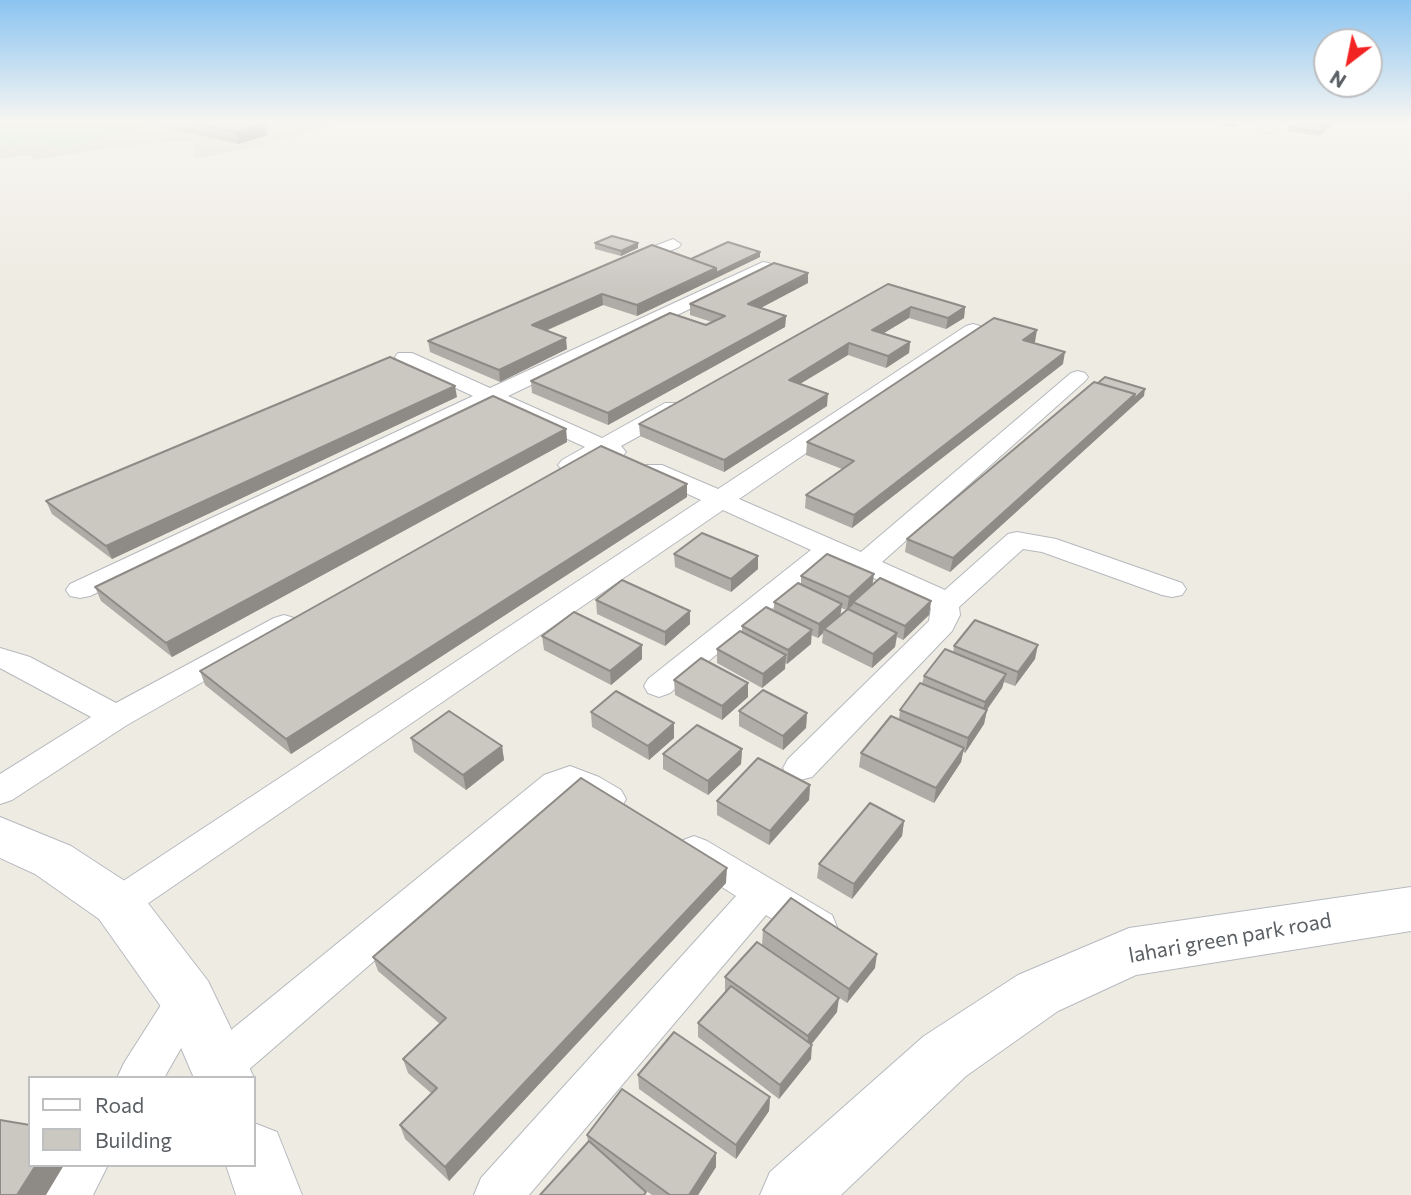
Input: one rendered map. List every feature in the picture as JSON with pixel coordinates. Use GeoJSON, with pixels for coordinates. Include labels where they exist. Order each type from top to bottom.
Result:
{"type":"FeatureCollection","features":[{"type":"Feature","properties":{"kind":"street"},"geometry":{"type":"LineString","coordinates":[[609,271],[673,244]]}},
{"type":"Feature","properties":{"kind":"street"},"geometry":{"type":"LineString","coordinates":[[80,590],[763,267]]}},
{"type":"Feature","properties":{"kind":"street"},"geometry":{"type":"LineString","coordinates":[[118,904],[973,330]]}},
{"type":"Feature","properties":{"kind":"street"},"geometry":{"type":"LineString","coordinates":[[430,346],[398,359],[490,396],[830,548],[934,595],[944,605],[946,615],[942,625],[800,768]]}},
{"type":"Feature","properties":{"kind":"street"},"geometry":{"type":"LineString","coordinates":[[863,564],[1078,376]]}},
{"type":"Feature","properties":{"kind":"street"},"geometry":{"type":"LineString","coordinates":[[554,474],[700,393]]}},
{"type":"Feature","properties":{"kind":"street"},"geometry":{"type":"LineString","coordinates":[[944,605],[1017,540],[1047,545],[1172,590]]}},
{"type":"Feature","properties":{"kind":"street"},"geometry":{"type":"LineString","coordinates":[[659,685],[830,548]]}},
{"type":"Feature","properties":{"kind":"street"},"geometry":{"type":"LineString","coordinates":[[0,791],[116,718],[311,609]]}},
{"type":"Feature","properties":{"kind":"street"},"geometry":{"type":"LineString","coordinates":[[0,658],[19,664],[116,718]]}},
{"type":"Feature","properties":{"kind":"street"},"geometry":{"type":"LineString","coordinates":[[0,836],[53,860],[118,904],[188,999],[222,1072],[556,784],[570,779],[634,814]]}},
{"type":"Feature","properties":{"kind":"street"},"geometry":{"type":"LineString","coordinates":[[669,836],[847,945]]}},
{"type":"Feature","properties":{"kind":"street"},"geometry":{"type":"LineString","coordinates":[[498,1195],[762,893]]}},
{"type":"Feature","properties":{"kind":"street","name":"lahari green park road"},"geometry":{"type":"LineString","coordinates":[[793,1195],[945,1056],[1038,992],[1129,952],[1411,909]]}},
{"type":"Feature","properties":{"kind":"street"},"geometry":{"type":"LineString","coordinates":[[140,1076],[188,999]]}},
{"type":"Feature","properties":{"kind":"street"},"geometry":{"type":"LineString","coordinates":[[256,1160],[270,1195]]}},
{"type":"Feature","properties":{"kind":"street"},"geometry":{"type":"LineString","coordinates":[[66,1195],[84,1167]]}},
{"type":"Feature","properties":{"kind":"building"},"geometry":{"type":"Polygon","coordinates":[[[612,236],[638,243],[621,251],[595,243],[612,236]]]}},
{"type":"Feature","properties":{"kind":"building"},"geometry":{"type":"Polygon","coordinates":[[[728,242],[760,252],[716,273],[716,268],[691,259],[728,242]]]}},
{"type":"Feature","properties":{"kind":"building"},"geometry":{"type":"Polygon","coordinates":[[[652,245],[716,268],[637,305],[602,294],[532,325],[566,338],[499,370],[428,341],[652,245]]]}},
{"type":"Feature","properties":{"kind":"building"},"geometry":{"type":"Polygon","coordinates":[[[774,263],[808,273],[748,304],[786,316],[608,413],[531,381],[670,313],[706,325],[725,316],[690,304],[774,263]]]}},
{"type":"Feature","properties":{"kind":"building"},"geometry":{"type":"Polygon","coordinates":[[[888,284],[965,307],[948,318],[911,307],[872,330],[910,342],[888,356],[849,343],[789,380],[828,394],[724,460],[639,424],[888,284]]]}},
{"type":"Feature","properties":{"kind":"building"},"geometry":{"type":"Polygon","coordinates":[[[994,318],[1037,330],[1023,340],[1065,352],[854,515],[806,495],[854,461],[807,442],[994,318]]]}},
{"type":"Feature","properties":{"kind":"building"},"geometry":{"type":"Polygon","coordinates":[[[390,357],[455,386],[106,546],[46,501],[390,357]]]}},
{"type":"Feature","properties":{"kind":"building"},"geometry":{"type":"Polygon","coordinates":[[[1105,377],[1145,389],[1133,400],[1135,394],[1098,383],[1105,377]]]}},
{"type":"Feature","properties":{"kind":"building"},"geometry":{"type":"Polygon","coordinates":[[[1094,382],[1135,394],[953,558],[907,539],[1094,382]]]}},
{"type":"Feature","properties":{"kind":"building"},"geometry":{"type":"Polygon","coordinates":[[[493,396],[566,429],[166,643],[95,587],[493,396]]]}},
{"type":"Feature","properties":{"kind":"building"},"geometry":{"type":"Polygon","coordinates":[[[601,446],[687,484],[286,739],[200,671],[601,446]]]}},
{"type":"Feature","properties":{"kind":"building"},"geometry":{"type":"Polygon","coordinates":[[[702,533],[758,556],[731,579],[674,554],[702,533]]]}},
{"type":"Feature","properties":{"kind":"building"},"geometry":{"type":"Polygon","coordinates":[[[827,554],[874,574],[849,597],[801,576],[827,554]]]}},
{"type":"Feature","properties":{"kind":"building"},"geometry":{"type":"Polygon","coordinates":[[[880,578],[931,601],[905,626],[853,602],[880,578]]]}},
{"type":"Feature","properties":{"kind":"building"},"geometry":{"type":"Polygon","coordinates":[[[622,580],[690,611],[665,632],[596,600],[622,580]]]}},
{"type":"Feature","properties":{"kind":"building"},"geometry":{"type":"Polygon","coordinates":[[[798,583],[842,604],[819,624],[774,602],[798,583]]]}},
{"type":"Feature","properties":{"kind":"building"},"geometry":{"type":"Polygon","coordinates":[[[766,607],[812,630],[788,650],[742,626],[766,607]]]}},
{"type":"Feature","properties":{"kind":"building"},"geometry":{"type":"Polygon","coordinates":[[[848,609],[897,633],[873,654],[824,629],[848,609]]]}},
{"type":"Feature","properties":{"kind":"building"},"geometry":{"type":"Polygon","coordinates":[[[574,612],[642,645],[610,671],[542,636],[574,612]]]}},
{"type":"Feature","properties":{"kind":"building"},"geometry":{"type":"Polygon","coordinates":[[[975,620],[1038,645],[1018,672],[954,646],[975,620]]]}},
{"type":"Feature","properties":{"kind":"building"},"geometry":{"type":"Polygon","coordinates":[[[740,631],[786,655],[763,674],[717,649],[740,631]]]}},
{"type":"Feature","properties":{"kind":"building"},"geometry":{"type":"Polygon","coordinates":[[[945,649],[1006,674],[985,702],[924,676],[945,649]]]}},
{"type":"Feature","properties":{"kind":"building"},"geometry":{"type":"Polygon","coordinates":[[[701,658],[748,683],[722,706],[674,680],[701,658]]]}},
{"type":"Feature","properties":{"kind":"building"},"geometry":{"type":"Polygon","coordinates":[[[920,683],[987,710],[968,738],[900,710],[920,683]]]}},
{"type":"Feature","properties":{"kind":"building"},"geometry":{"type":"Polygon","coordinates":[[[763,690],[807,713],[783,736],[739,711],[763,690]]]}},
{"type":"Feature","properties":{"kind":"building"},"geometry":{"type":"Polygon","coordinates":[[[616,691],[674,723],[648,746],[591,712],[616,691]]]}},
{"type":"Feature","properties":{"kind":"building"},"geometry":{"type":"Polygon","coordinates":[[[449,711],[502,746],[463,775],[411,738],[449,711]]]}},
{"type":"Feature","properties":{"kind":"building"},"geometry":{"type":"Polygon","coordinates":[[[891,716],[964,748],[936,788],[861,753],[891,716]]]}},
{"type":"Feature","properties":{"kind":"building"},"geometry":{"type":"Polygon","coordinates":[[[697,725],[742,749],[708,781],[663,754],[697,725]]]}},
{"type":"Feature","properties":{"kind":"building"},"geometry":{"type":"Polygon","coordinates":[[[758,758],[810,785],[770,831],[717,801],[758,758]]]}},
{"type":"Feature","properties":{"kind":"building"},"geometry":{"type":"Polygon","coordinates":[[[581,778],[727,868],[445,1167],[400,1125],[437,1088],[403,1059],[446,1018],[373,957],[581,778]]]}},
{"type":"Feature","properties":{"kind":"building"},"geometry":{"type":"Polygon","coordinates":[[[870,803],[904,821],[854,884],[819,864],[870,803]]]}},
{"type":"Feature","properties":{"kind":"building"},"geometry":{"type":"Polygon","coordinates":[[[791,898],[877,954],[849,989],[763,930],[791,898]]]}},
{"type":"Feature","properties":{"kind":"building"},"geometry":{"type":"Polygon","coordinates":[[[757,942],[839,998],[808,1036],[725,977],[757,942]]]}},
{"type":"Feature","properties":{"kind":"building"},"geometry":{"type":"Polygon","coordinates":[[[731,986],[812,1045],[780,1085],[698,1023],[731,986]]]}},
{"type":"Feature","properties":{"kind":"building"},"geometry":{"type":"Polygon","coordinates":[[[674,1032],[770,1097],[736,1145],[638,1075],[674,1032]]]}},
{"type":"Feature","properties":{"kind":"building"},"geometry":{"type":"Polygon","coordinates":[[[622,1089],[716,1153],[689,1195],[670,1195],[587,1135],[622,1089]]]}},
{"type":"Feature","properties":{"kind":"building"},"geometry":{"type":"Polygon","coordinates":[[[0,1120],[28,1125],[28,1167],[35,1167],[17,1195],[0,1195],[0,1120]]]}},
{"type":"Feature","properties":{"kind":"building"},"geometry":{"type":"Polygon","coordinates":[[[589,1141],[646,1192],[644,1195],[540,1195],[589,1141]]]}}]}
